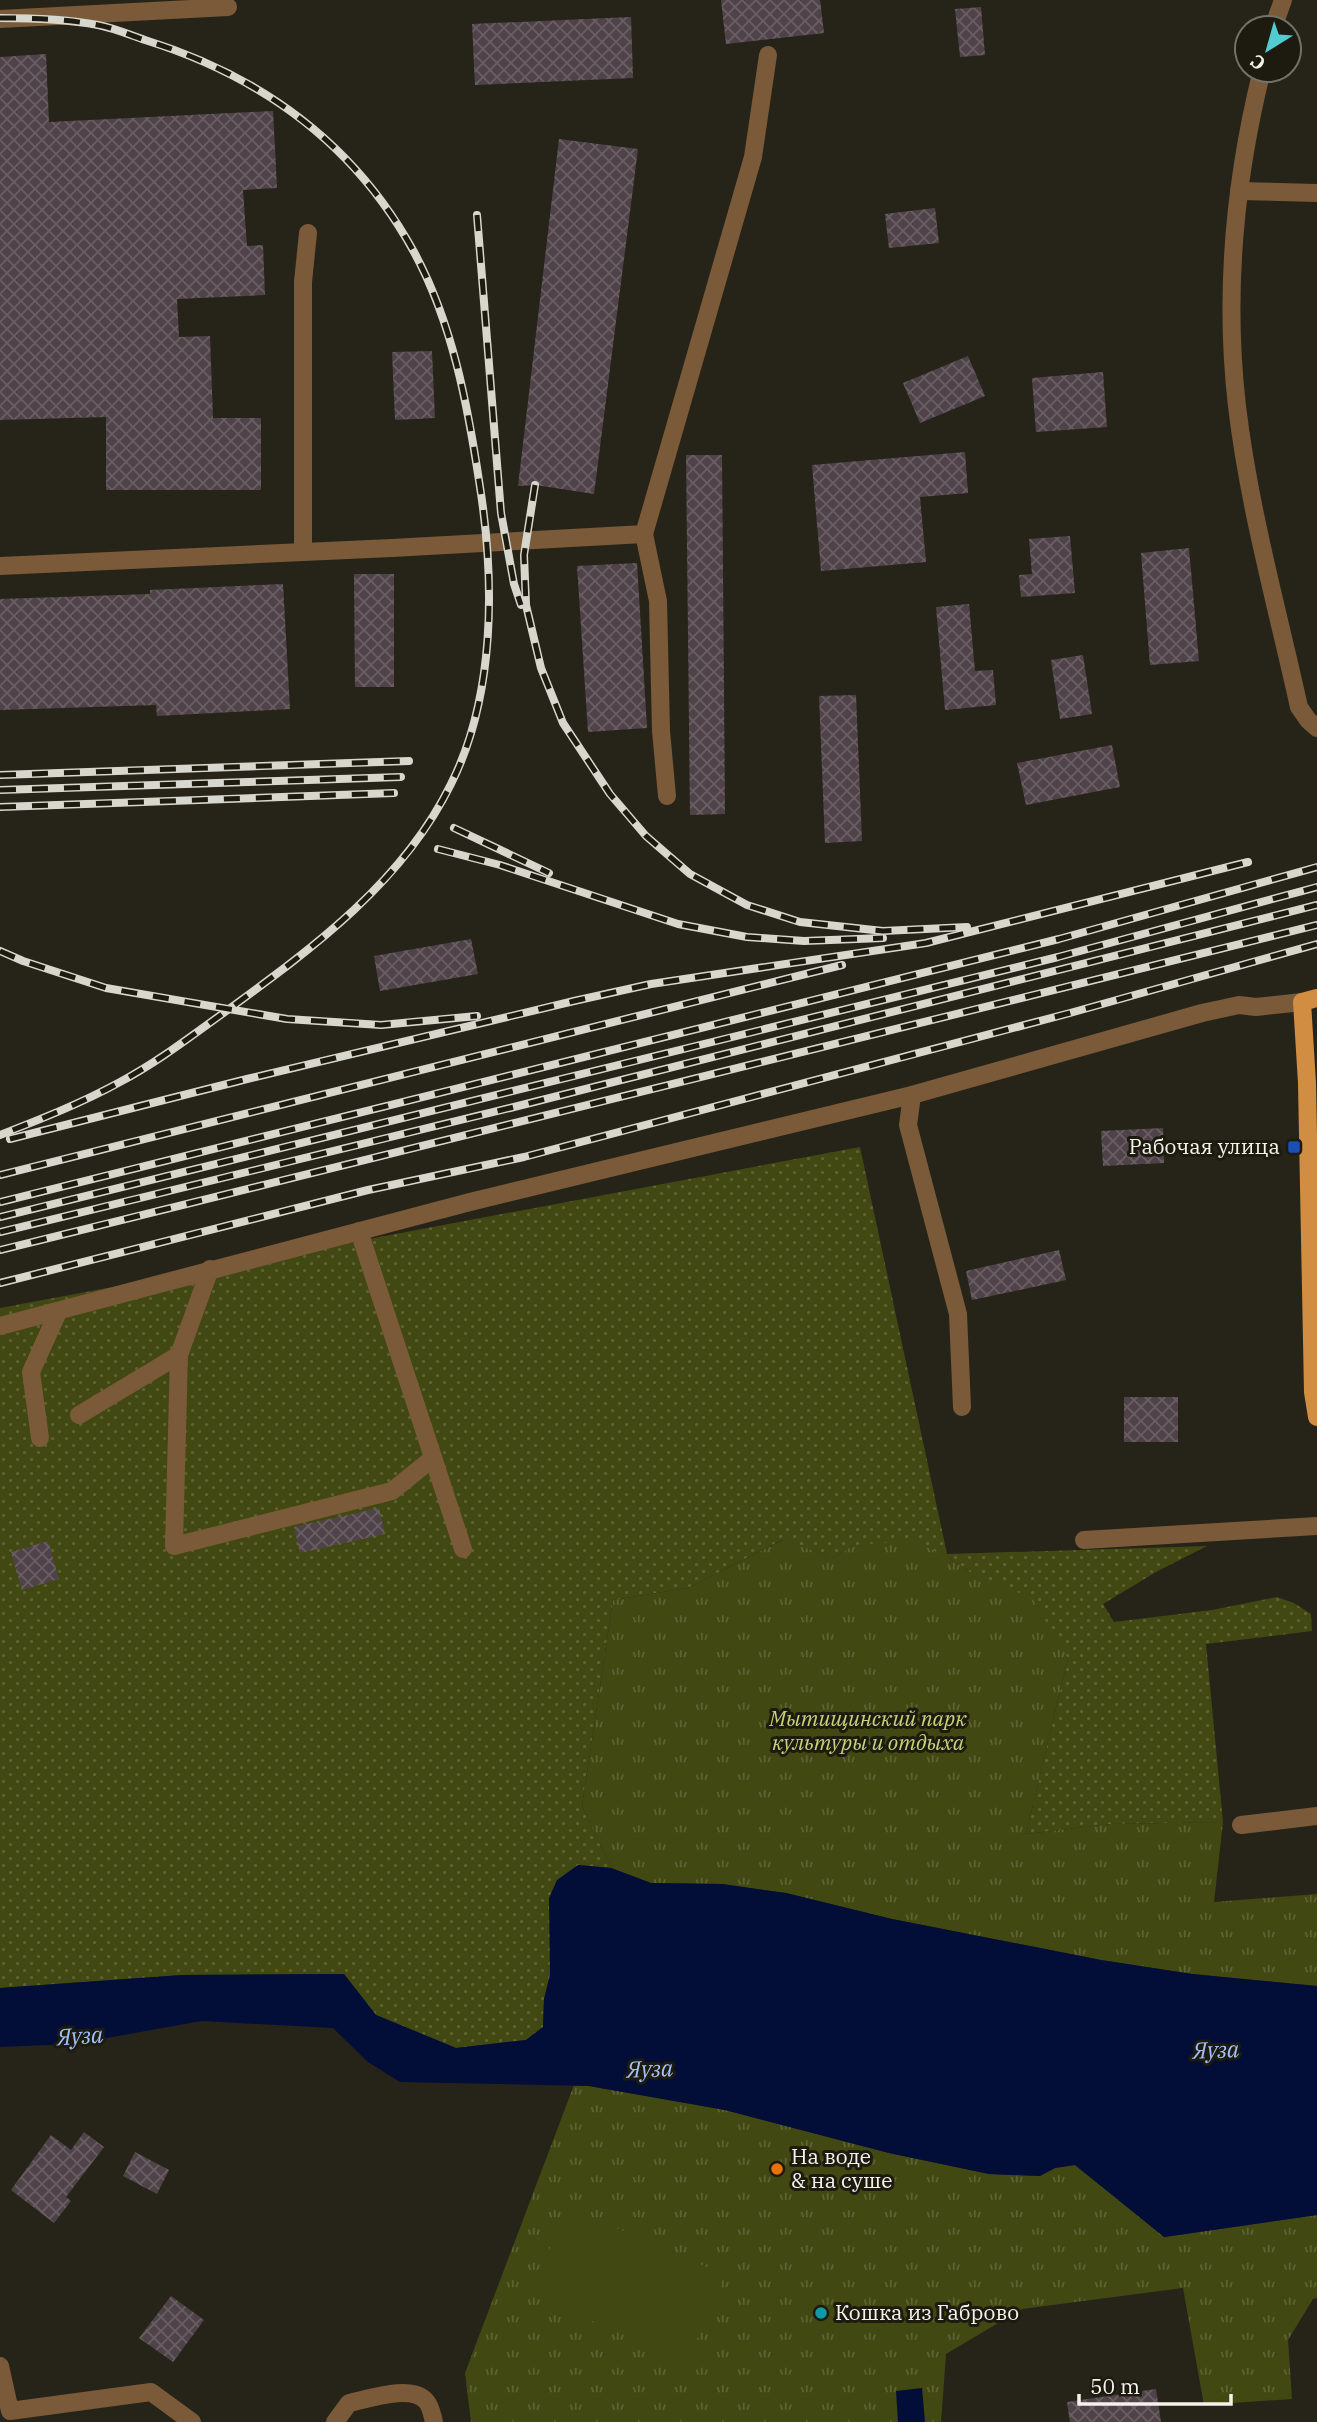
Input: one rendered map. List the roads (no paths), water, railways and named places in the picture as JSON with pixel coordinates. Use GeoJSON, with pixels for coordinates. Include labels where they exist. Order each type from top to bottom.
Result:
{"type":"FeatureCollection","features":[{"type":"Feature","properties":{"kind":"main road"},"geometry":{"type":"LineString","coordinates":[[1309,1000],[1307,1083],[1313,1392],[1317,1417]]}},
{"type":"Feature","properties":{"kind":"street"},"geometry":{"type":"LineString","coordinates":[[0,19],[228,7]]}},
{"type":"Feature","properties":{"kind":"street"},"geometry":{"type":"LineString","coordinates":[[667,796],[661,730],[657,601],[643,534],[754,158],[768,55]]}},
{"type":"Feature","properties":{"kind":"street"},"geometry":{"type":"LineString","coordinates":[[1259,84],[1246,143],[1234,244],[1232,332],[1237,406],[1252,498],[1300,707],[1308,720],[1317,727]]}},
{"type":"Feature","properties":{"kind":"street"},"geometry":{"type":"LineString","coordinates":[[1239,191],[1315,194]]}},
{"type":"Feature","properties":{"kind":"street"},"geometry":{"type":"LineString","coordinates":[[303,552],[303,282],[308,233]]}},
{"type":"Feature","properties":{"kind":"street"},"geometry":{"type":"LineString","coordinates":[[0,566],[643,534]]}},
{"type":"Feature","properties":{"kind":"street"},"geometry":{"type":"LineString","coordinates":[[0,1326],[359,1231],[912,1095],[1202,1013],[1239,1005],[1256,1007],[1309,1000]]}},
{"type":"Feature","properties":{"kind":"street"},"geometry":{"type":"LineString","coordinates":[[912,1095],[908,1125],[958,1314],[962,1407]]}},
{"type":"Feature","properties":{"kind":"street"},"geometry":{"type":"LineString","coordinates":[[359,1231],[463,1549]]}},
{"type":"Feature","properties":{"kind":"street"},"geometry":{"type":"LineString","coordinates":[[210,1269],[179,1355],[174,1546],[393,1491],[433,1458]]}},
{"type":"Feature","properties":{"kind":"street"},"geometry":{"type":"LineString","coordinates":[[40,1438],[31,1372],[58,1312]]}},
{"type":"Feature","properties":{"kind":"street"},"geometry":{"type":"LineString","coordinates":[[79,1415],[179,1355]]}},
{"type":"Feature","properties":{"kind":"street"},"geometry":{"type":"LineString","coordinates":[[1084,1540],[1317,1526]]}},
{"type":"Feature","properties":{"kind":"street"},"geometry":{"type":"LineString","coordinates":[[1241,1825],[1317,1816]]}},
{"type":"Feature","properties":{"kind":"street"},"geometry":{"type":"LineString","coordinates":[[0,2366],[10,2412],[151,2392],[192,2422]]}},
{"type":"Feature","properties":{"kind":"street"},"geometry":{"type":"LineString","coordinates":[[335,2422],[349,2403],[405,2392],[417,2394],[428,2402],[434,2422]]}},
{"type":"Feature","properties":{"kind":"water","name":"Яуза"},"geometry":{"type":"Polygon","coordinates":[[[578,1865],[611,1868],[651,1883],[722,1884],[786,1893],[892,1919],[1101,1960],[1192,1974],[1317,1986],[1317,2215],[1164,2237],[1075,2165],[1055,2168],[1040,2176],[989,2174],[889,2153],[725,2110],[589,2086],[400,2082],[368,2062],[333,2028],[202,2021],[73,2044],[0,2047],[0,1988],[182,1975],[344,1974],[376,2015],[456,2048],[526,2040],[543,2027],[544,1999],[550,1975],[549,1898],[557,1880],[578,1865]]]}},
{"type":"Feature","properties":{"kind":"water"},"geometry":{"type":"Polygon","coordinates":[[[922,2388],[925,2422],[898,2422],[896,2391],[922,2388]]]}},
{"type":"Feature","properties":{"kind":"railway"},"geometry":{"type":"LineString","coordinates":[[0,18],[49,19],[98,25],[187,55],[228,73],[266,94],[301,119],[334,147],[363,178],[390,213],[414,252],[428,279],[449,337],[464,396],[480,487],[489,600],[483,677],[465,750],[451,784],[431,819],[408,852],[382,882],[354,910],[293,961],[162,1057],[91,1097],[0,1135]]}},
{"type":"Feature","properties":{"kind":"railway"},"geometry":{"type":"LineString","coordinates":[[477,215],[501,513],[514,584],[521,605]]}},
{"type":"Feature","properties":{"kind":"railway"},"geometry":{"type":"LineString","coordinates":[[535,485],[524,555],[526,605],[541,668],[563,723],[610,794],[646,836],[690,874],[747,905],[800,922],[883,931],[967,927]]}},
{"type":"Feature","properties":{"kind":"railway"},"geometry":{"type":"LineString","coordinates":[[0,775],[409,761]]}},
{"type":"Feature","properties":{"kind":"railway"},"geometry":{"type":"LineString","coordinates":[[0,790],[401,777]]}},
{"type":"Feature","properties":{"kind":"railway"},"geometry":{"type":"LineString","coordinates":[[0,807],[394,793]]}},
{"type":"Feature","properties":{"kind":"railway"},"geometry":{"type":"LineString","coordinates":[[454,828],[549,873]]}},
{"type":"Feature","properties":{"kind":"railway"},"geometry":{"type":"LineString","coordinates":[[438,849],[500,865],[678,924],[747,937],[804,941],[883,938]]}},
{"type":"Feature","properties":{"kind":"railway"},"geometry":{"type":"LineString","coordinates":[[10,1139],[574,1001],[651,984],[926,943],[1248,862]]}},
{"type":"Feature","properties":{"kind":"railway"},"geometry":{"type":"LineString","coordinates":[[0,1202],[1059,939],[1317,867]]}},
{"type":"Feature","properties":{"kind":"railway"},"geometry":{"type":"LineString","coordinates":[[0,1217],[1058,957],[1317,887]]}},
{"type":"Feature","properties":{"kind":"railway"},"geometry":{"type":"LineString","coordinates":[[0,1232],[510,1108],[1317,905]]}},
{"type":"Feature","properties":{"kind":"railway"},"geometry":{"type":"LineString","coordinates":[[0,1250],[1317,925]]}},
{"type":"Feature","properties":{"kind":"railway"},"geometry":{"type":"LineString","coordinates":[[0,1283],[368,1190],[524,1157],[1070,1013],[1317,944]]}},
{"type":"Feature","properties":{"kind":"railway"},"geometry":{"type":"LineString","coordinates":[[0,951],[106,988],[287,1019],[381,1025],[477,1016]]}},
{"type":"Feature","properties":{"kind":"railway"},"geometry":{"type":"LineString","coordinates":[[0,1175],[842,965]]}},
{"type":"Feature","properties":{"kind":"place","name":"Рабочая улица"},"geometry":{"type":"Point","coordinates":[1294,1147]}},
{"type":"Feature","properties":{"kind":"place","name":"На воде & на суше"},"geometry":{"type":"Point","coordinates":[777,2169]}},
{"type":"Feature","properties":{"kind":"place","name":"Кошка из Габрово"},"geometry":{"type":"Point","coordinates":[821,2313]}},
{"type":"Feature","properties":{"kind":"park label","name":"Мытищинский парк культуры и отдыха"},"geometry":{"type":"Point","coordinates":[868,1731]}}]}
